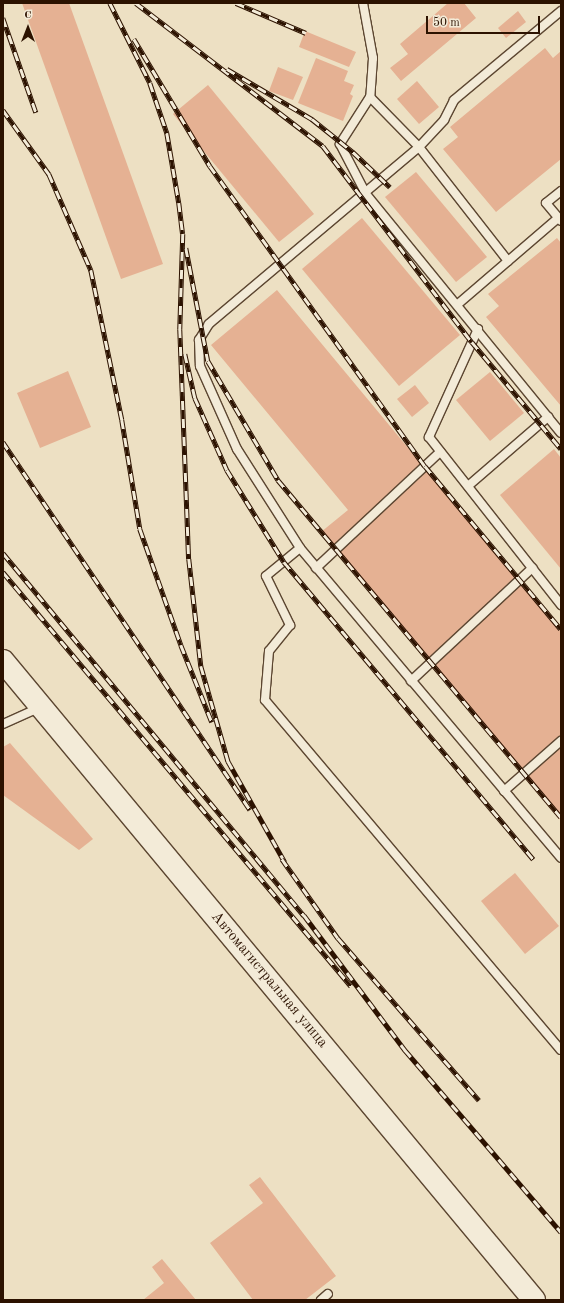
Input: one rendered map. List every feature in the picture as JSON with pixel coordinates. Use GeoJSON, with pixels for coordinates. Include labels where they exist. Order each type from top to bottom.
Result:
{"type":"FeatureCollection","features":[{"type":"Feature","properties":{"kind":"main road","name":"Автомагистральная улица"},"geometry":{"type":"LineString","coordinates":[[3,661],[42,706],[534,1300]]}},
{"type":"Feature","properties":{"kind":"lane"},"geometry":{"type":"LineString","coordinates":[[363,3],[373,58],[370,97],[340,144],[366,194],[458,304],[561,433]]}},
{"type":"Feature","properties":{"kind":"lane"},"geometry":{"type":"LineString","coordinates":[[561,11],[454,100],[444,120],[419,147],[366,194],[209,324],[199,340],[200,366],[237,449],[300,548],[561,858]]}},
{"type":"Feature","properties":{"kind":"lane"},"geometry":{"type":"LineString","coordinates":[[370,97],[419,147],[508,261]]}},
{"type":"Feature","properties":{"kind":"lane"},"geometry":{"type":"LineString","coordinates":[[458,304],[508,261],[560,220],[546,203],[561,191]]}},
{"type":"Feature","properties":{"kind":"lane"},"geometry":{"type":"LineString","coordinates":[[478,329],[429,437],[561,605]]}},
{"type":"Feature","properties":{"kind":"lane"},"geometry":{"type":"LineString","coordinates":[[468,486],[548,417]]}},
{"type":"Feature","properties":{"kind":"lane"},"geometry":{"type":"LineString","coordinates":[[316,568],[440,452]]}},
{"type":"Feature","properties":{"kind":"lane"},"geometry":{"type":"LineString","coordinates":[[300,548],[266,576],[290,625],[269,651],[265,700],[561,1050]]}},
{"type":"Feature","properties":{"kind":"lane"},"geometry":{"type":"LineString","coordinates":[[411,681],[532,568]]}},
{"type":"Feature","properties":{"kind":"lane"},"geometry":{"type":"LineString","coordinates":[[3,724],[42,706]]}},
{"type":"Feature","properties":{"kind":"lane"},"geometry":{"type":"LineString","coordinates":[[504,791],[561,741]]}},
{"type":"Feature","properties":{"kind":"lane"},"geometry":{"type":"LineString","coordinates":[[321,1300],[328,1294]]}},
{"type":"Feature","properties":{"kind":"building"},"geometry":{"type":"Polygon","coordinates":[[[22,3],[69,3],[163,264],[121,279],[22,3]]]}},
{"type":"Feature","properties":{"kind":"building"},"geometry":{"type":"Polygon","coordinates":[[[448,3],[464,3],[476,18],[401,81],[390,68],[408,54],[400,44],[448,3]]]}},
{"type":"Feature","properties":{"kind":"building"},"geometry":{"type":"Polygon","coordinates":[[[518,11],[526,22],[506,38],[498,28],[518,11]]]}},
{"type":"Feature","properties":{"kind":"building"},"geometry":{"type":"Polygon","coordinates":[[[305,31],[356,52],[349,67],[299,47],[305,31]]]}},
{"type":"Feature","properties":{"kind":"building"},"geometry":{"type":"Polygon","coordinates":[[[545,48],[553,58],[561,51],[561,159],[496,212],[443,149],[458,137],[450,127],[545,48]]]}},
{"type":"Feature","properties":{"kind":"building"},"geometry":{"type":"Polygon","coordinates":[[[316,58],[348,71],[344,81],[354,85],[350,94],[353,96],[343,121],[298,103],[316,58]]]}},
{"type":"Feature","properties":{"kind":"building"},"geometry":{"type":"Polygon","coordinates":[[[278,67],[303,77],[293,100],[269,91],[278,67]]]}},
{"type":"Feature","properties":{"kind":"building"},"geometry":{"type":"Polygon","coordinates":[[[417,81],[439,107],[419,124],[397,99],[417,81]]]}},
{"type":"Feature","properties":{"kind":"building"},"geometry":{"type":"Polygon","coordinates":[[[208,85],[314,214],[279,242],[173,114],[208,85]]]}},
{"type":"Feature","properties":{"kind":"building"},"geometry":{"type":"Polygon","coordinates":[[[416,172],[487,257],[456,282],[385,197],[416,172]]]}},
{"type":"Feature","properties":{"kind":"building"},"geometry":{"type":"Polygon","coordinates":[[[362,218],[460,335],[399,386],[302,269],[362,218]]]}},
{"type":"Feature","properties":{"kind":"building"},"geometry":{"type":"Polygon","coordinates":[[[557,238],[561,243],[561,406],[486,317],[499,306],[488,294],[557,238]]]}},
{"type":"Feature","properties":{"kind":"building"},"geometry":{"type":"Polygon","coordinates":[[[277,290],[561,632],[561,821],[321,532],[348,510],[211,345],[277,290]]]}},
{"type":"Feature","properties":{"kind":"building"},"geometry":{"type":"Polygon","coordinates":[[[68,371],[91,427],[40,448],[17,393],[68,371]]]}},
{"type":"Feature","properties":{"kind":"building"},"geometry":{"type":"Polygon","coordinates":[[[490,372],[524,413],[490,441],[456,400],[490,372]]]}},
{"type":"Feature","properties":{"kind":"building"},"geometry":{"type":"Polygon","coordinates":[[[415,385],[429,403],[412,417],[397,399],[415,385]]]}},
{"type":"Feature","properties":{"kind":"building"},"geometry":{"type":"Polygon","coordinates":[[[554,449],[561,458],[561,569],[500,495],[554,449]]]}},
{"type":"Feature","properties":{"kind":"building"},"geometry":{"type":"Polygon","coordinates":[[[10,743],[93,839],[79,850],[3,795],[3,747],[10,743]]]}},
{"type":"Feature","properties":{"kind":"building"},"geometry":{"type":"Polygon","coordinates":[[[515,873],[559,926],[525,954],[481,901],[515,873]]]}},
{"type":"Feature","properties":{"kind":"building"},"geometry":{"type":"Polygon","coordinates":[[[260,1177],[336,1276],[305,1300],[253,1300],[210,1243],[263,1203],[249,1185],[260,1177]]]}},
{"type":"Feature","properties":{"kind":"building"},"geometry":{"type":"Polygon","coordinates":[[[162,1259],[196,1300],[143,1300],[164,1283],[152,1267],[162,1259]]]}},
{"type":"Feature","properties":{"kind":"railway"},"geometry":{"type":"LineString","coordinates":[[110,3],[150,83],[167,133],[179,203],[183,234],[180,329],[189,559],[201,666],[228,761],[285,862]]}},
{"type":"Feature","properties":{"kind":"railway"},"geometry":{"type":"LineString","coordinates":[[136,3],[323,146],[472,342],[561,449]]}},
{"type":"Feature","properties":{"kind":"railway"},"geometry":{"type":"LineString","coordinates":[[236,3],[306,33]]}},
{"type":"Feature","properties":{"kind":"railway"},"geometry":{"type":"LineString","coordinates":[[3,18],[36,112]]}},
{"type":"Feature","properties":{"kind":"railway"},"geometry":{"type":"LineString","coordinates":[[134,39],[210,166],[425,466],[561,629]]}},
{"type":"Feature","properties":{"kind":"railway"},"geometry":{"type":"LineString","coordinates":[[227,69],[312,119],[353,152],[390,187]]}},
{"type":"Feature","properties":{"kind":"railway"},"geometry":{"type":"LineString","coordinates":[[3,110],[49,174],[91,270],[122,420],[140,529],[181,645],[212,722]]}},
{"type":"Feature","properties":{"kind":"railway"},"geometry":{"type":"LineString","coordinates":[[186,248],[208,361],[278,480],[561,817]]}},
{"type":"Feature","properties":{"kind":"railway"},"geometry":{"type":"LineString","coordinates":[[185,354],[195,398],[227,470],[284,562],[533,859]]}},
{"type":"Feature","properties":{"kind":"railway"},"geometry":{"type":"LineString","coordinates":[[3,442],[250,810]]}},
{"type":"Feature","properties":{"kind":"railway"},"geometry":{"type":"LineString","coordinates":[[3,553],[304,915],[405,1050],[561,1232]]}},
{"type":"Feature","properties":{"kind":"railway"},"geometry":{"type":"LineString","coordinates":[[3,572],[351,986]]}},
{"type":"Feature","properties":{"kind":"railway"},"geometry":{"type":"LineString","coordinates":[[282,859],[338,938],[479,1100]]}}]}
